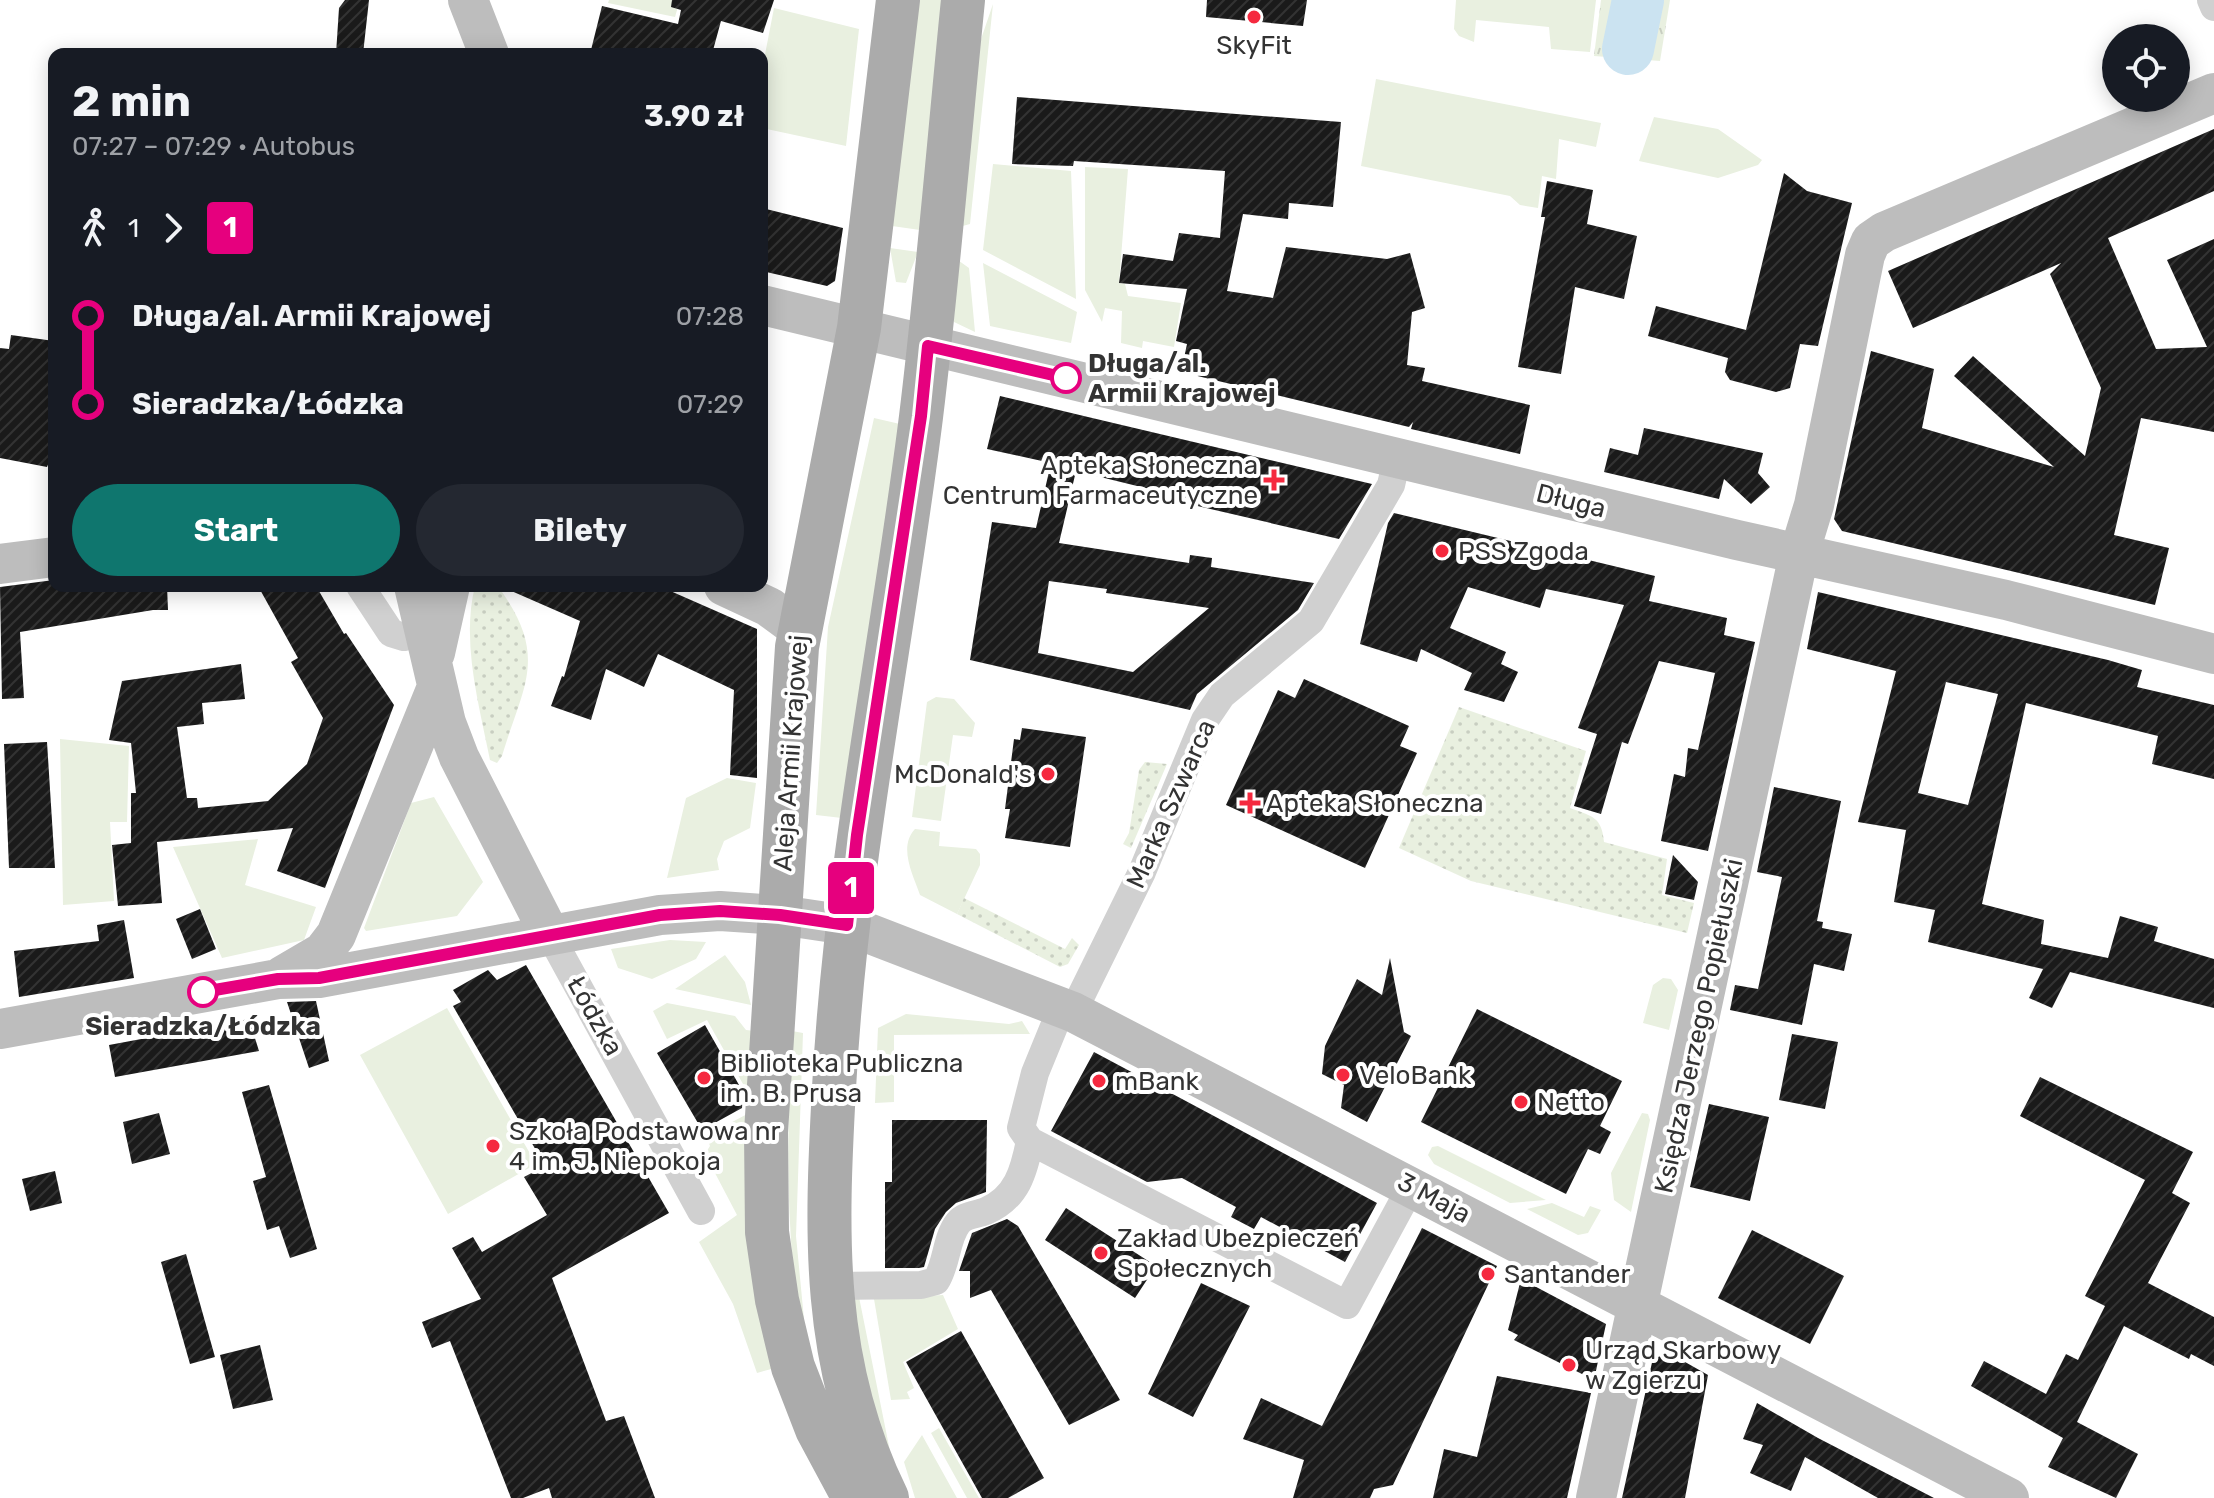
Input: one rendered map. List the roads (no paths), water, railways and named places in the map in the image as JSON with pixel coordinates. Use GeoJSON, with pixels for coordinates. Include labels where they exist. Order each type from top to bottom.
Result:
{"type":"FeatureCollection","features":[{"type":"Feature","properties":{"kind":"main road","name":"Aleja Armii Krajowej"},"geometry":{"type":"LineString","coordinates":[[854,1498],[817,1429],[793,1367],[767,1232],[766,1132],[799,629],[859,328],[898,0]]}},
{"type":"Feature","properties":{"kind":"main road"},"geometry":{"type":"LineString","coordinates":[[887,1498],[872,1468],[838,1354],[827,1223],[838,1023],[857,835],[921,416],[963,0]]}},
{"type":"Feature","properties":{"kind":"street"},"geometry":{"type":"LineString","coordinates":[[468,0],[487,48]]}},
{"type":"Feature","properties":{"kind":"street"},"geometry":{"type":"LineString","coordinates":[[2211,0],[2214,7]]}},
{"type":"Feature","properties":{"kind":"street","name":"Księdza Jerzego Popiełuszki"},"geometry":{"type":"LineString","coordinates":[[1596,1498],[1799,554],[1814,505],[1865,255],[1871,241],[1884,232],[2214,93]]}},
{"type":"Feature","properties":{"kind":"street","name":"Długa"},"geometry":{"type":"LineString","coordinates":[[768,306],[1397,459],[2006,600],[2214,654]]}},
{"type":"Feature","properties":{"kind":"street","name":"Marka Szwarca"},"geometry":{"type":"LineString","coordinates":[[1030,1141],[1021,1128],[1035,1073],[1067,1009],[1113,932],[1205,720],[1222,695],[1311,621],[1391,485],[1397,459]]}},
{"type":"Feature","properties":{"kind":"street"},"geometry":{"type":"LineString","coordinates":[[0,564],[48,558]]}},
{"type":"Feature","properties":{"kind":"street"},"geometry":{"type":"LineString","coordinates":[[364,592],[391,633],[404,637],[431,661]]}},
{"type":"Feature","properties":{"kind":"street","name":"Łódzka"},"geometry":{"type":"LineString","coordinates":[[415,592],[431,661],[459,757],[550,935],[701,1211]]}},
{"type":"Feature","properties":{"kind":"street"},"geometry":{"type":"LineString","coordinates":[[1,1025],[278,979],[323,952],[336,935],[431,661],[448,592]]}},
{"type":"Feature","properties":{"kind":"street"},"geometry":{"type":"LineString","coordinates":[[737,592],[769,607],[799,629]]}},
{"type":"Feature","properties":{"kind":"street","name":"3 Maja"},"geometry":{"type":"LineString","coordinates":[[278,979],[319,978],[660,915],[720,911],[780,915],[847,925],[1067,1009],[2009,1498]]}},
{"type":"Feature","properties":{"kind":"street"},"geometry":{"type":"LineString","coordinates":[[832,1286],[921,1285],[936,1281],[944,1268],[953,1230],[961,1219],[1000,1204],[1015,1189],[1023,1173],[1030,1141],[1347,1305],[1411,1187]]}},
{"type":"Feature","properties":{"kind":"waterway"},"geometry":{"type":"LineString","coordinates":[[1628,49],[1638,0]]}},
{"type":"Feature","properties":{"kind":"place","name":"SkyFit"},"geometry":{"type":"Point","coordinates":[1254,17]}},
{"type":"Feature","properties":{"kind":"place","name":"Długa/al. Armii Krajowej"},"geometry":{"type":"Point","coordinates":[1066,378]}},
{"type":"Feature","properties":{"kind":"place","name":"Apteka Słoneczna Centrum Farmaceutyczne"},"geometry":{"type":"Point","coordinates":[1274,480]}},
{"type":"Feature","properties":{"kind":"place","name":"PSS Zgoda"},"geometry":{"type":"Point","coordinates":[1442,551]}},
{"type":"Feature","properties":{"kind":"place","name":"McDonald's"},"geometry":{"type":"Point","coordinates":[1048,774]}},
{"type":"Feature","properties":{"kind":"place","name":"Apteka Słoneczna"},"geometry":{"type":"Point","coordinates":[1250,803]}},
{"type":"Feature","properties":{"kind":"place","name":"Sieradzka/Łódzka"},"geometry":{"type":"Point","coordinates":[203,992]}},
{"type":"Feature","properties":{"kind":"place","name":"VeloBank"},"geometry":{"type":"Point","coordinates":[1343,1075]}},
{"type":"Feature","properties":{"kind":"place","name":"Biblioteka Publiczna im. B. Prusa"},"geometry":{"type":"Point","coordinates":[704,1078]}},
{"type":"Feature","properties":{"kind":"place","name":"mBank"},"geometry":{"type":"Point","coordinates":[1099,1081]}},
{"type":"Feature","properties":{"kind":"place","name":"Netto"},"geometry":{"type":"Point","coordinates":[1521,1102]}},
{"type":"Feature","properties":{"kind":"place","name":"Szkoła Podstawowa nr 4 im. J. Niepokoja"},"geometry":{"type":"Point","coordinates":[493,1146]}},
{"type":"Feature","properties":{"kind":"place","name":"Zakład Ubezpieczeń Społecznych"},"geometry":{"type":"Point","coordinates":[1101,1253]}},
{"type":"Feature","properties":{"kind":"place","name":"Santander"},"geometry":{"type":"Point","coordinates":[1488,1274]}},
{"type":"Feature","properties":{"kind":"place","name":"Urząd Skarbowy w Zgierzu"},"geometry":{"type":"Point","coordinates":[1569,1365]}}]}
